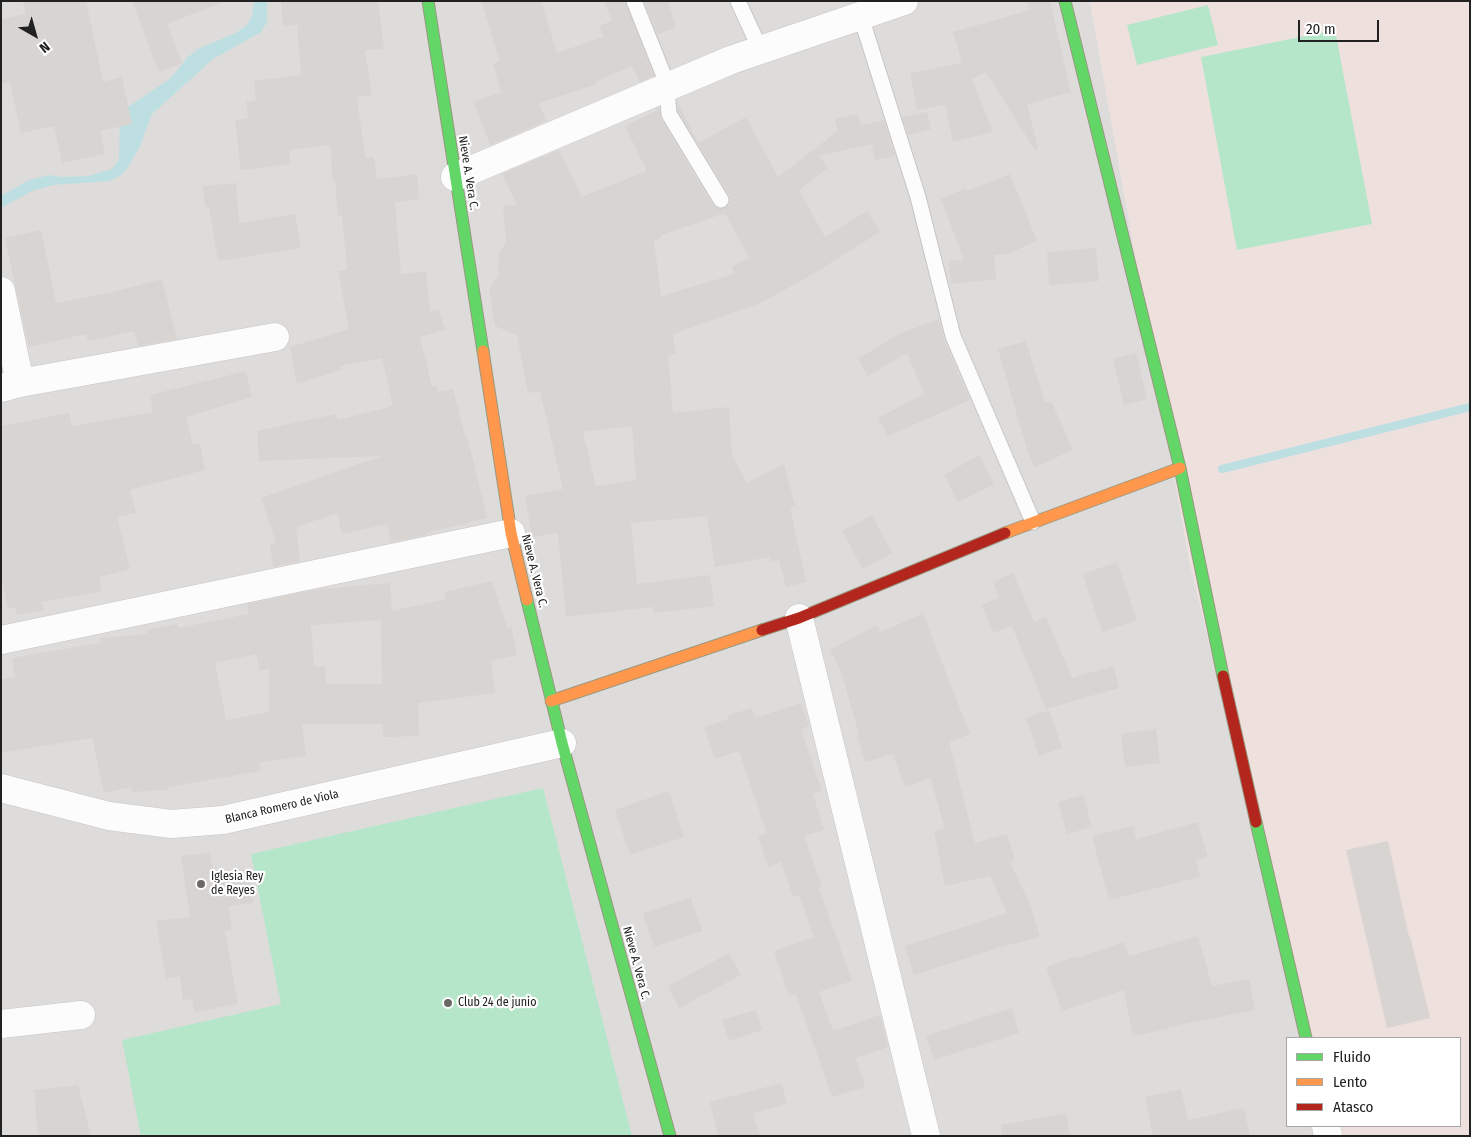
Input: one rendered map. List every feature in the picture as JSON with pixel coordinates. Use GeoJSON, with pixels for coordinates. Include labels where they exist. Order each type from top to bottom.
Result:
{"type":"FeatureCollection","features":[{"type":"Feature","properties":{"kind":"street","name":"Nieve A. Vera C."},"geometry":{"type":"LineString","coordinates":[[428,1],[511,533],[562,743],[670,1136]]}},
{"type":"Feature","properties":{"kind":"street"},"geometry":{"type":"LineString","coordinates":[[455,177],[731,60],[904,1]]}},
{"type":"Feature","properties":{"kind":"street"},"geometry":{"type":"LineString","coordinates":[[1066,1],[1180,468],[1222,671],[1306,1037]]}},
{"type":"Feature","properties":{"kind":"street"},"geometry":{"type":"LineString","coordinates":[[1,291],[10,385],[275,337]]}},
{"type":"Feature","properties":{"kind":"street"},"geometry":{"type":"LineString","coordinates":[[552,701],[799,618],[1033,522],[1180,468]]}},
{"type":"Feature","properties":{"kind":"street"},"geometry":{"type":"LineString","coordinates":[[1,640],[511,533]]}},
{"type":"Feature","properties":{"kind":"street"},"geometry":{"type":"LineString","coordinates":[[799,618],[926,1136]]}},
{"type":"Feature","properties":{"kind":"street","name":"Blanca Romero de Viola"},"geometry":{"type":"LineString","coordinates":[[1,788],[109,816],[171,824],[223,820],[562,743]]}},
{"type":"Feature","properties":{"kind":"street"},"geometry":{"type":"LineString","coordinates":[[1,1024],[13,1021],[80,1015]]}},
{"type":"Feature","properties":{"kind":"lane"},"geometry":{"type":"LineString","coordinates":[[634,1],[667,88],[669,114],[721,200]]}},
{"type":"Feature","properties":{"kind":"lane"},"geometry":{"type":"LineString","coordinates":[[738,1],[761,50]]}},
{"type":"Feature","properties":{"kind":"lane"},"geometry":{"type":"LineString","coordinates":[[861,17],[918,197],[953,336],[1033,522]]}},
{"type":"Feature","properties":{"kind":"shaded area"},"geometry":{"type":"Polygon","coordinates":[[[1,1],[1090,1],[1189,559],[1304,1037],[1286,1037],[1286,1127],[1319,1127],[1321,1136],[1,1136],[1,1]]]}},
{"type":"Feature","properties":{"kind":"shaded area"},"geometry":{"type":"Polygon","coordinates":[[[1090,1],[1470,1],[1470,1136],[1321,1136],[1319,1127],[1461,1127],[1461,1037],[1304,1037],[1189,559],[1090,1]]]}},
{"type":"Feature","properties":{"kind":"green space"},"geometry":{"type":"Polygon","coordinates":[[[1208,5],[1218,45],[1137,65],[1127,25],[1208,5]]]}},
{"type":"Feature","properties":{"kind":"green space"},"geometry":{"type":"Polygon","coordinates":[[[1335,30],[1372,224],[1237,250],[1201,57],[1335,30]]]}},
{"type":"Feature","properties":{"kind":"green space","name":"Club 24 de junio"},"geometry":{"type":"Polygon","coordinates":[[[543,788],[632,1136],[141,1136],[122,1040],[281,1004],[251,854],[543,788]]]}},
{"type":"Feature","properties":{"kind":"water"},"geometry":{"type":"Polygon","coordinates":[[[254,1],[267,1],[267,22],[261,32],[213,59],[152,114],[140,146],[129,166],[121,175],[109,181],[53,185],[32,191],[1,208],[1,196],[29,180],[49,175],[62,177],[88,176],[112,169],[119,160],[120,115],[125,109],[171,78],[187,58],[198,49],[236,33],[247,25],[252,15],[254,1]]]}},
{"type":"Feature","properties":{"kind":"building"},"geometry":{"type":"Polygon","coordinates":[[[23,1],[86,1],[103,82],[122,77],[132,124],[100,131],[105,154],[62,163],[54,126],[21,133],[10,82],[1,84],[1,19],[26,14],[23,1]]]}},
{"type":"Feature","properties":{"kind":"building"},"geometry":{"type":"Polygon","coordinates":[[[132,1],[221,1],[221,3],[167,24],[182,63],[159,72],[132,1]]]}},
{"type":"Feature","properties":{"kind":"building"},"geometry":{"type":"Polygon","coordinates":[[[281,1],[378,1],[384,48],[365,51],[372,95],[357,97],[365,158],[374,157],[377,179],[417,174],[419,199],[395,202],[401,274],[426,271],[430,312],[439,309],[445,330],[420,337],[432,387],[437,386],[438,392],[453,389],[465,436],[467,436],[487,518],[427,533],[427,535],[391,542],[387,524],[342,534],[337,513],[296,527],[300,561],[273,567],[270,544],[276,543],[261,498],[382,456],[259,461],[257,431],[336,414],[338,420],[393,406],[382,358],[340,366],[341,370],[297,384],[290,347],[349,329],[338,271],[347,270],[342,215],[338,216],[330,145],[289,150],[291,164],[241,170],[235,120],[248,118],[246,102],[256,100],[254,81],[301,75],[297,24],[283,26],[281,1]]]}},
{"type":"Feature","properties":{"kind":"building"},"geometry":{"type":"Polygon","coordinates":[[[481,1],[541,1],[557,53],[603,37],[599,26],[612,21],[604,1],[625,1],[654,76],[640,82],[632,66],[596,81],[597,84],[539,103],[546,121],[490,145],[474,102],[501,92],[493,64],[500,61],[481,1]]]}},
{"type":"Feature","properties":{"kind":"building"},"geometry":{"type":"Polygon","coordinates":[[[644,1],[668,1],[676,28],[657,34],[644,1]]]}},
{"type":"Feature","properties":{"kind":"building"},"geometry":{"type":"Polygon","coordinates":[[[1027,1],[1050,1],[1071,92],[1027,104],[1038,149],[1035,150],[986,72],[972,79],[993,132],[953,142],[945,105],[917,110],[910,73],[962,63],[953,32],[1030,10],[1027,1]]]}},
{"type":"Feature","properties":{"kind":"building"},"geometry":{"type":"Polygon","coordinates":[[[678,103],[698,143],[746,117],[778,177],[838,131],[835,119],[858,114],[861,125],[884,120],[895,156],[875,160],[872,144],[819,156],[828,168],[799,190],[825,237],[867,211],[880,232],[808,277],[753,307],[673,334],[676,354],[668,356],[673,413],[729,407],[732,455],[747,483],[784,464],[795,506],[790,507],[806,582],[786,587],[779,560],[771,562],[770,557],[715,567],[707,516],[631,523],[637,584],[710,575],[714,606],[654,613],[653,607],[566,617],[558,533],[532,537],[525,496],[563,489],[540,391],[528,393],[517,335],[495,326],[489,289],[498,276],[499,253],[506,243],[503,206],[517,205],[502,174],[559,150],[582,197],[647,171],[625,126],[656,111],[655,109],[659,107],[661,119],[713,205],[717,208],[725,208],[729,204],[729,195],[678,111],[678,103]],[[725,213],[662,235],[662,237],[654,241],[661,296],[735,274],[731,267],[749,258],[725,213]],[[632,426],[583,432],[596,486],[636,480],[632,426]]]}},
{"type":"Feature","properties":{"kind":"building"},"geometry":{"type":"Polygon","coordinates":[[[927,112],[931,129],[908,135],[902,117],[927,112]]]}},
{"type":"Feature","properties":{"kind":"building"},"geometry":{"type":"Polygon","coordinates":[[[1010,174],[1037,241],[1007,254],[994,255],[996,279],[951,284],[949,261],[964,260],[941,199],[966,188],[967,191],[1010,174]]]}},
{"type":"Feature","properties":{"kind":"building"},"geometry":{"type":"Polygon","coordinates":[[[236,183],[239,223],[295,214],[301,248],[218,261],[209,207],[205,207],[203,186],[236,183]]]}},
{"type":"Feature","properties":{"kind":"building"},"geometry":{"type":"Polygon","coordinates":[[[41,230],[56,303],[108,293],[162,279],[177,339],[138,346],[134,331],[88,341],[86,334],[29,347],[5,238],[41,230]]]}},
{"type":"Feature","properties":{"kind":"building"},"geometry":{"type":"Polygon","coordinates":[[[1096,248],[1099,281],[1049,285],[1047,252],[1096,248]]]}},
{"type":"Feature","properties":{"kind":"building"},"geometry":{"type":"Polygon","coordinates":[[[939,319],[944,340],[970,400],[888,436],[878,418],[924,394],[907,353],[868,376],[858,359],[899,334],[939,319]]]}},
{"type":"Feature","properties":{"kind":"building"},"geometry":{"type":"Polygon","coordinates":[[[1026,341],[1045,403],[1051,401],[1073,450],[1035,467],[1028,453],[998,349],[1026,341]]]}},
{"type":"Feature","properties":{"kind":"building"},"geometry":{"type":"Polygon","coordinates":[[[1136,353],[1147,399],[1124,405],[1113,359],[1136,353]]]}},
{"type":"Feature","properties":{"kind":"building"},"geometry":{"type":"Polygon","coordinates":[[[246,371],[252,397],[186,417],[193,445],[200,443],[205,470],[130,490],[136,513],[117,517],[130,569],[99,577],[102,591],[42,602],[44,610],[17,615],[15,607],[8,609],[1,575],[1,426],[69,413],[72,426],[153,412],[150,395],[246,371]]]}},
{"type":"Feature","properties":{"kind":"building"},"geometry":{"type":"Polygon","coordinates":[[[979,455],[994,484],[958,502],[944,475],[979,455]]]}},
{"type":"Feature","properties":{"kind":"building"},"geometry":{"type":"Polygon","coordinates":[[[872,515],[892,553],[863,569],[842,531],[872,515]]]}},
{"type":"Feature","properties":{"kind":"building"},"geometry":{"type":"Polygon","coordinates":[[[1117,562],[1137,620],[1102,632],[1083,574],[1117,562]]]}},
{"type":"Feature","properties":{"kind":"building"},"geometry":{"type":"Polygon","coordinates":[[[1013,573],[1034,622],[1046,617],[1072,678],[1113,666],[1119,688],[1046,709],[1012,626],[993,633],[982,605],[999,598],[993,582],[1013,573]]]}},
{"type":"Feature","properties":{"kind":"building"},"geometry":{"type":"Polygon","coordinates":[[[492,581],[507,628],[511,627],[517,655],[491,661],[495,693],[418,703],[419,736],[383,737],[383,724],[302,724],[306,756],[260,762],[261,771],[168,787],[168,790],[132,792],[131,787],[104,793],[92,738],[1,753],[1,679],[15,677],[12,658],[100,643],[100,638],[147,634],[146,630],[177,624],[178,628],[249,614],[247,604],[319,589],[390,583],[392,611],[446,599],[444,592],[492,581]],[[381,620],[311,625],[314,666],[325,666],[326,684],[382,684],[381,620]],[[256,654],[215,663],[226,720],[269,712],[269,669],[260,671],[256,654]]]}},
{"type":"Feature","properties":{"kind":"building"},"geometry":{"type":"Polygon","coordinates":[[[923,614],[970,734],[949,742],[975,843],[1007,834],[1015,860],[1010,862],[1032,909],[1040,937],[1001,947],[914,975],[905,946],[1007,913],[990,876],[945,886],[934,831],[944,828],[931,778],[905,787],[893,754],[865,762],[841,671],[830,650],[877,625],[880,632],[923,614]]]}},
{"type":"Feature","properties":{"kind":"building"},"geometry":{"type":"Polygon","coordinates":[[[801,703],[809,726],[801,729],[822,791],[813,794],[824,830],[804,836],[822,887],[819,888],[852,981],[819,992],[833,1031],[880,1015],[888,1047],[856,1058],[865,1087],[832,1097],[796,994],[789,996],[774,951],[814,937],[799,895],[793,897],[781,862],[768,867],[758,836],[767,833],[739,751],[715,759],[704,727],[728,719],[727,716],[752,708],[755,718],[801,703]]]}},
{"type":"Feature","properties":{"kind":"building"},"geometry":{"type":"Polygon","coordinates":[[[1049,710],[1062,748],[1039,756],[1026,718],[1049,710]]]}},
{"type":"Feature","properties":{"kind":"building"},"geometry":{"type":"Polygon","coordinates":[[[1156,729],[1160,763],[1125,767],[1121,734],[1156,729]]]}},
{"type":"Feature","properties":{"kind":"building"},"geometry":{"type":"Polygon","coordinates":[[[669,791],[684,837],[630,855],[615,810],[669,791]]]}},
{"type":"Feature","properties":{"kind":"building"},"geometry":{"type":"Polygon","coordinates":[[[1083,795],[1092,827],[1067,834],[1058,802],[1083,795]]]}},
{"type":"Feature","properties":{"kind":"building"},"geometry":{"type":"Polygon","coordinates":[[[1198,822],[1208,857],[1196,860],[1200,877],[1109,900],[1092,836],[1133,826],[1136,839],[1198,822]]]}},
{"type":"Feature","properties":{"kind":"building"},"geometry":{"type":"Polygon","coordinates":[[[1388,841],[1409,937],[1430,1018],[1387,1028],[1346,850],[1388,841]]]}},
{"type":"Feature","properties":{"kind":"building"},"geometry":{"type":"Polygon","coordinates":[[[210,853],[214,873],[248,869],[253,903],[228,906],[232,930],[225,931],[238,1004],[194,1012],[192,999],[183,1000],[180,976],[166,979],[156,921],[190,917],[181,856],[210,853]]]}},
{"type":"Feature","properties":{"kind":"building"},"geometry":{"type":"Polygon","coordinates":[[[691,897],[702,931],[654,947],[643,913],[691,897]]]}},
{"type":"Feature","properties":{"kind":"building"},"geometry":{"type":"Polygon","coordinates":[[[1198,936],[1212,986],[1249,979],[1255,1010],[1168,1027],[1168,1029],[1133,1036],[1124,990],[1062,1011],[1046,967],[1124,942],[1129,956],[1198,936]]]}},
{"type":"Feature","properties":{"kind":"building"},"geometry":{"type":"Polygon","coordinates":[[[729,953],[741,975],[679,1008],[668,986],[729,953]]]}},
{"type":"Feature","properties":{"kind":"building"},"geometry":{"type":"Polygon","coordinates":[[[1012,1008],[1019,1033],[934,1060],[926,1036],[1012,1008]]]}},
{"type":"Feature","properties":{"kind":"building"},"geometry":{"type":"Polygon","coordinates":[[[756,1010],[762,1030],[729,1041],[722,1020],[756,1010]]]}},
{"type":"Feature","properties":{"kind":"building"},"geometry":{"type":"Polygon","coordinates":[[[782,1083],[787,1104],[753,1113],[760,1136],[718,1136],[710,1102],[782,1083]]]}},
{"type":"Feature","properties":{"kind":"building"},"geometry":{"type":"Polygon","coordinates":[[[78,1085],[91,1136],[38,1136],[34,1090],[78,1085]]]}},
{"type":"Feature","properties":{"kind":"building"},"geometry":{"type":"Polygon","coordinates":[[[1181,1089],[1188,1120],[1244,1108],[1250,1136],[1153,1136],[1145,1097],[1181,1089]]]}},
{"type":"Feature","properties":{"kind":"building"},"geometry":{"type":"Polygon","coordinates":[[[1066,1113],[1070,1136],[1002,1136],[1001,1125],[1066,1113]]]}},
{"type":"Feature","properties":{"kind":"waterway"},"geometry":{"type":"LineString","coordinates":[[1222,469],[1470,407]]}},
{"type":"Feature","properties":{"kind":"traffic: fast"},"geometry":{"type":"LineString","coordinates":[[428,1],[483,351]]}},
{"type":"Feature","properties":{"kind":"traffic: fast"},"geometry":{"type":"LineString","coordinates":[[1065,1],[1180,468],[1223,676]]}},
{"type":"Feature","properties":{"kind":"traffic: fast"},"geometry":{"type":"LineString","coordinates":[[527,600],[562,743],[670,1136]]}},
{"type":"Feature","properties":{"kind":"traffic: fast"},"geometry":{"type":"LineString","coordinates":[[1256,822],[1306,1037]]}},
{"type":"Feature","properties":{"kind":"traffic: slow"},"geometry":{"type":"LineString","coordinates":[[483,351],[511,533],[527,600]]}},
{"type":"Feature","properties":{"kind":"traffic: slow"},"geometry":{"type":"LineString","coordinates":[[1005,533],[1180,468]]}},
{"type":"Feature","properties":{"kind":"traffic: slow"},"geometry":{"type":"LineString","coordinates":[[551,701],[762,630]]}},
{"type":"Feature","properties":{"kind":"traffic: jam"},"geometry":{"type":"LineString","coordinates":[[762,630],[799,618],[1005,533]]}},
{"type":"Feature","properties":{"kind":"traffic: jam"},"geometry":{"type":"LineString","coordinates":[[1223,676],[1256,822]]}},
{"type":"Feature","properties":{"kind":"place","name":"Iglesia Rey de Reyes"},"geometry":{"type":"Point","coordinates":[201,884]}},
{"type":"Feature","properties":{"kind":"place","name":"Club 24 de junio"},"geometry":{"type":"Point","coordinates":[448,1003]}}]}
